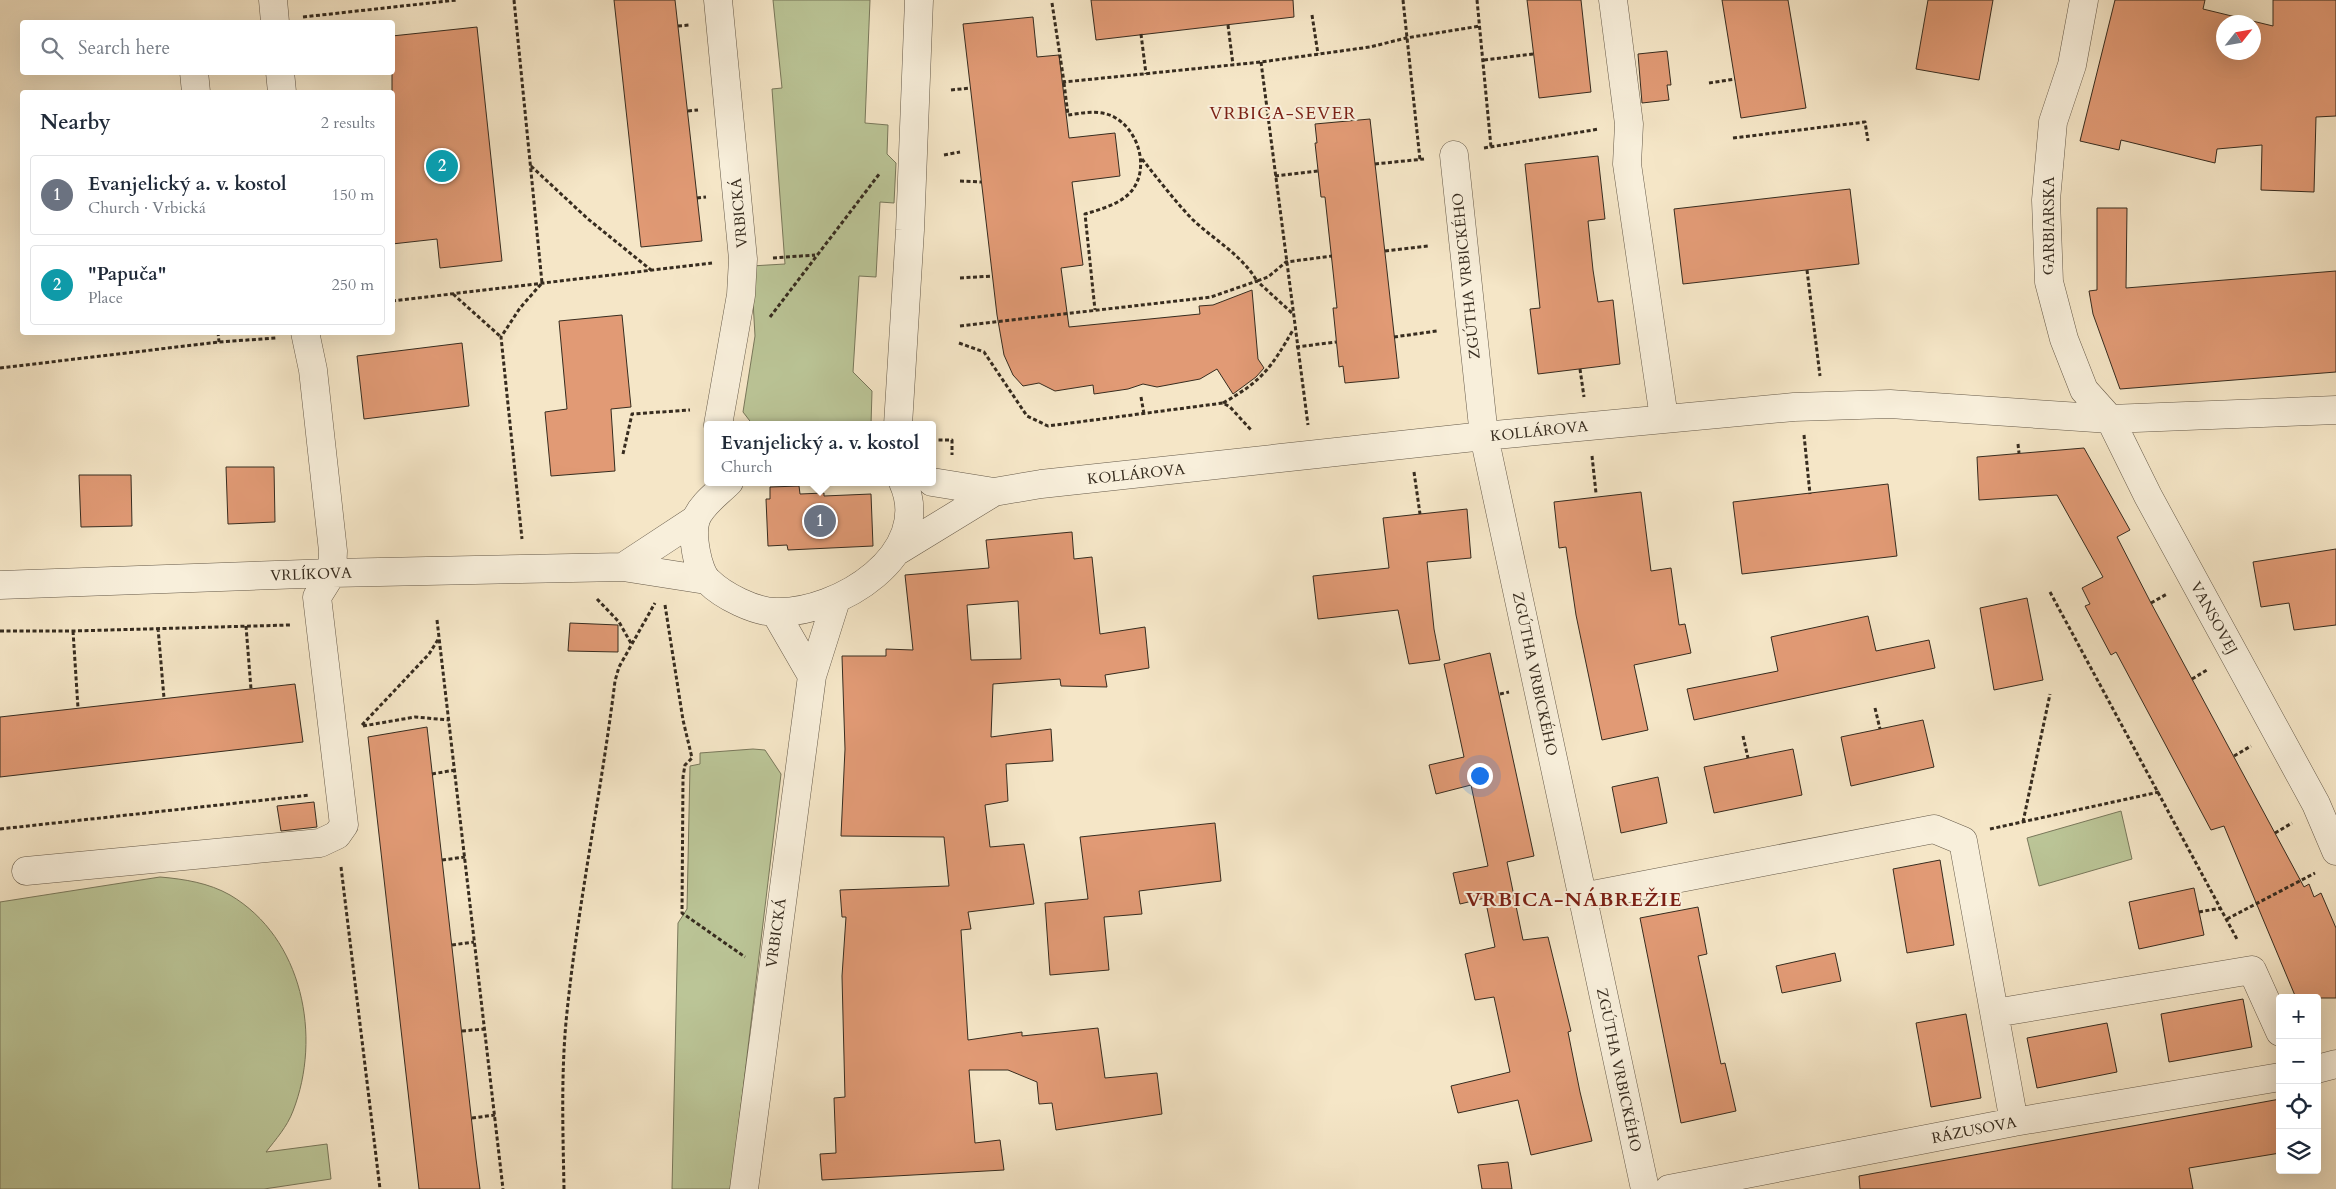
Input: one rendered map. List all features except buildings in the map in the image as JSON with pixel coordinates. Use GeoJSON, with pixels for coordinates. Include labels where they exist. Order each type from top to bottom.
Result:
{"type":"FeatureCollection","features":[{"type":"Feature","properties":{"kind":"street","name":"VRBICKÁ"},"geometry":{"type":"LineString","coordinates":[[718,0],[743,259],[741,295],[719,421]]}},
{"type":"Feature","properties":{"kind":"street"},"geometry":{"type":"LineString","coordinates":[[898,421],[910,230],[919,0]]}},
{"type":"Feature","properties":{"kind":"street"},"geometry":{"type":"LineString","coordinates":[[1613,0],[1629,124],[1627,164],[1664,418]]}},
{"type":"Feature","properties":{"kind":"street","name":"GARBIARSKA"},"geometry":{"type":"LineString","coordinates":[[2084,0],[2072,65],[2053,122],[2046,200],[2049,282],[2064,339],[2084,390]]}},
{"type":"Feature","properties":{"kind":"street"},"geometry":{"type":"LineString","coordinates":[[194,75],[196,90]]}},
{"type":"Feature","properties":{"kind":"street"},"geometry":{"type":"LineString","coordinates":[[280,75],[282,90]]}},
{"type":"Feature","properties":{"kind":"street","name":"ZGÚTHA VRBICKÉHO"},"geometry":{"type":"LineString","coordinates":[[1454,155],[1484,436],[1645,1189]]}},
{"type":"Feature","properties":{"kind":"street"},"geometry":{"type":"LineString","coordinates":[[26,871],[320,843],[332,837],[344,825],[344,812],[317,598],[332,573],[334,551],[313,370],[292,335]]}},
{"type":"Feature","properties":{"kind":"street","name":"VANSOVEJ"},"geometry":{"type":"LineString","coordinates":[[2084,390],[2110,419],[2148,496],[2316,804],[2327,861]]}},
{"type":"Feature","properties":{"kind":"street","name":"KOLLÁROVA"},"geometry":{"type":"LineString","coordinates":[[936,483],[994,492],[1041,484],[1752,409],[1890,404],[2110,419],[2336,410]]}},
{"type":"Feature","properties":{"kind":"street"},"geometry":{"type":"LineString","coordinates":[[2300,411],[2336,425]]}},
{"type":"Feature","properties":{"kind":"street"},"geometry":{"type":"LineString","coordinates":[[623,567],[724,486]]}},
{"type":"Feature","properties":{"kind":"street"},"geometry":{"type":"LineString","coordinates":[[704,501],[695,550],[706,580],[758,609],[775,612],[807,610],[836,600],[871,577],[899,550],[906,535],[910,508],[909,494],[905,486]]}},
{"type":"Feature","properties":{"kind":"street","name":"KOLLÁROVA"},"geometry":{"type":"LineString","coordinates":[[899,550],[994,492]]}},
{"type":"Feature","properties":{"kind":"street","name":"VRLÍKOVA"},"geometry":{"type":"LineString","coordinates":[[0,585],[332,573],[623,567],[706,580]]}},
{"type":"Feature","properties":{"kind":"street","name":"VRBICKÁ"},"geometry":{"type":"LineString","coordinates":[[744,1189],[812,676],[836,600]]}},
{"type":"Feature","properties":{"kind":"street"},"geometry":{"type":"LineString","coordinates":[[775,612],[812,676]]}},
{"type":"Feature","properties":{"kind":"street"},"geometry":{"type":"LineString","coordinates":[[1582,897],[1934,829],[1963,841],[2014,1122]]}},
{"type":"Feature","properties":{"kind":"street"},"geometry":{"type":"LineString","coordinates":[[1995,1013],[2252,970],[2276,1023]]}},
{"type":"Feature","properties":{"kind":"street"},"geometry":{"type":"LineString","coordinates":[[2321,1068],[2336,1064]]}},
{"type":"Feature","properties":{"kind":"street","name":"RÁZUSOVA"},"geometry":{"type":"LineString","coordinates":[[1669,1189],[2014,1122],[2276,1078]]}},
{"type":"Feature","properties":{"kind":"path"},"geometry":{"type":"LineString","coordinates":[[274,14],[457,0]]}},
{"type":"Feature","properties":{"kind":"path"},"geometry":{"type":"LineString","coordinates":[[514,0],[542,283],[520,308],[501,337],[523,549]]}},
{"type":"Feature","properties":{"kind":"path"},"geometry":{"type":"LineString","coordinates":[[1403,0],[1420,160]]}},
{"type":"Feature","properties":{"kind":"path"},"geometry":{"type":"LineString","coordinates":[[1477,0],[1492,147]]}},
{"type":"Feature","properties":{"kind":"path"},"geometry":{"type":"LineString","coordinates":[[1052,3],[1068,115],[1098,112],[1114,117],[1131,131],[1142,158],[1193,219],[1230,249],[1250,269],[1257,281],[1292,313]]}},
{"type":"Feature","properties":{"kind":"path"},"geometry":{"type":"LineString","coordinates":[[1312,15],[1318,54]]}},
{"type":"Feature","properties":{"kind":"path"},"geometry":{"type":"LineString","coordinates":[[678,26],[695,24]]}},
{"type":"Feature","properties":{"kind":"path"},"geometry":{"type":"LineString","coordinates":[[1228,25],[1232,65]]}},
{"type":"Feature","properties":{"kind":"path"},"geometry":{"type":"LineString","coordinates":[[1064,82],[1261,62],[1370,48],[1406,38],[1480,26]]}},
{"type":"Feature","properties":{"kind":"path"},"geometry":{"type":"LineString","coordinates":[[1141,34],[1146,74]]}},
{"type":"Feature","properties":{"kind":"path"},"geometry":{"type":"LineString","coordinates":[[1484,60],[1533,54]]}},
{"type":"Feature","properties":{"kind":"path"},"geometry":{"type":"LineString","coordinates":[[1261,62],[1296,347],[1309,433]]}},
{"type":"Feature","properties":{"kind":"path"},"geometry":{"type":"LineString","coordinates":[[1709,83],[1735,79]]}},
{"type":"Feature","properties":{"kind":"path"},"geometry":{"type":"LineString","coordinates":[[951,90],[970,88]]}},
{"type":"Feature","properties":{"kind":"path"},"geometry":{"type":"LineString","coordinates":[[688,111],[703,109]]}},
{"type":"Feature","properties":{"kind":"path"},"geometry":{"type":"LineString","coordinates":[[1733,138],[1865,122],[1868,141]]}},
{"type":"Feature","properties":{"kind":"path"},"geometry":{"type":"LineString","coordinates":[[1375,164],[1454,155],[1629,124]]}},
{"type":"Feature","properties":{"kind":"path"},"geometry":{"type":"LineString","coordinates":[[1095,310],[1085,214],[1125,197],[1140,179],[1142,158]]}},
{"type":"Feature","properties":{"kind":"path"},"geometry":{"type":"LineString","coordinates":[[531,166],[588,219],[652,270]]}},
{"type":"Feature","properties":{"kind":"path"},"geometry":{"type":"LineString","coordinates":[[765,322],[882,171]]}},
{"type":"Feature","properties":{"kind":"path"},"geometry":{"type":"LineString","coordinates":[[1275,176],[1318,171]]}},
{"type":"Feature","properties":{"kind":"path"},"geometry":{"type":"LineString","coordinates":[[960,181],[981,182]]}},
{"type":"Feature","properties":{"kind":"path"},"geometry":{"type":"LineString","coordinates":[[1385,250],[1428,246]]}},
{"type":"Feature","properties":{"kind":"path"},"geometry":{"type":"LineString","coordinates":[[395,301],[743,259],[815,256]]}},
{"type":"Feature","properties":{"kind":"path"},"geometry":{"type":"LineString","coordinates":[[960,326],[1211,297],[1268,277],[1286,262],[1332,256]]}},
{"type":"Feature","properties":{"kind":"path"},"geometry":{"type":"LineString","coordinates":[[1807,270],[1820,380]]}},
{"type":"Feature","properties":{"kind":"path"},"geometry":{"type":"LineString","coordinates":[[960,278],[992,276]]}},
{"type":"Feature","properties":{"kind":"path"},"geometry":{"type":"LineString","coordinates":[[453,294],[501,337]]}},
{"type":"Feature","properties":{"kind":"path"},"geometry":{"type":"LineString","coordinates":[[959,343],[984,352],[1027,416],[1048,426],[1223,403],[1258,382],[1273,365],[1294,328]]}},
{"type":"Feature","properties":{"kind":"path"},"geometry":{"type":"LineString","coordinates":[[1394,336],[1437,331]]}},
{"type":"Feature","properties":{"kind":"path"},"geometry":{"type":"LineString","coordinates":[[218,335],[219,342]]}},
{"type":"Feature","properties":{"kind":"path"},"geometry":{"type":"LineString","coordinates":[[0,368],[292,335]]}},
{"type":"Feature","properties":{"kind":"path"},"geometry":{"type":"LineString","coordinates":[[1296,347],[1336,342]]}},
{"type":"Feature","properties":{"kind":"path"},"geometry":{"type":"LineString","coordinates":[[1580,369],[1585,403]]}},
{"type":"Feature","properties":{"kind":"path"},"geometry":{"type":"LineString","coordinates":[[1141,397],[1144,414]]}},
{"type":"Feature","properties":{"kind":"path"},"geometry":{"type":"LineString","coordinates":[[1223,403],[1230,407],[1253,432]]}},
{"type":"Feature","properties":{"kind":"path"},"geometry":{"type":"LineString","coordinates":[[623,454],[632,414],[695,410]]}},
{"type":"Feature","properties":{"kind":"path"},"geometry":{"type":"LineString","coordinates":[[1804,435],[1810,494]]}},
{"type":"Feature","properties":{"kind":"path"},"geometry":{"type":"LineString","coordinates":[[936,440],[952,440],[952,458]]}},
{"type":"Feature","properties":{"kind":"path"},"geometry":{"type":"LineString","coordinates":[[1592,452],[1596,493]]}},
{"type":"Feature","properties":{"kind":"path"},"geometry":{"type":"LineString","coordinates":[[1414,471],[1420,514]]}},
{"type":"Feature","properties":{"kind":"path"},"geometry":{"type":"LineString","coordinates":[[2050,592],[2227,919],[2252,970]]}},
{"type":"Feature","properties":{"kind":"path"},"geometry":{"type":"LineString","coordinates":[[2151,603],[2170,592]]}},
{"type":"Feature","properties":{"kind":"path"},"geometry":{"type":"LineString","coordinates":[[593,595],[619,622],[632,645]]}},
{"type":"Feature","properties":{"kind":"path"},"geometry":{"type":"LineString","coordinates":[[564,1189],[562,1120],[566,1024],[585,879],[615,681],[619,667],[658,598]]}},
{"type":"Feature","properties":{"kind":"path"},"geometry":{"type":"LineString","coordinates":[[664,600],[687,740],[692,758],[684,765],[683,776],[682,914],[771,974]]}},
{"type":"Feature","properties":{"kind":"path"},"geometry":{"type":"LineString","coordinates":[[437,620],[503,1189]]}},
{"type":"Feature","properties":{"kind":"path"},"geometry":{"type":"LineString","coordinates":[[0,631],[292,625]]}},
{"type":"Feature","properties":{"kind":"path"},"geometry":{"type":"LineString","coordinates":[[246,626],[251,689]]}},
{"type":"Feature","properties":{"kind":"path"},"geometry":{"type":"LineString","coordinates":[[158,628],[164,698]]}},
{"type":"Feature","properties":{"kind":"path"},"geometry":{"type":"LineString","coordinates":[[73,631],[78,708]]}},
{"type":"Feature","properties":{"kind":"path"},"geometry":{"type":"LineString","coordinates":[[439,637],[428,654],[360,727],[414,717],[449,720]]}},
{"type":"Feature","properties":{"kind":"path"},"geometry":{"type":"LineString","coordinates":[[2192,679],[2210,668]]}},
{"type":"Feature","properties":{"kind":"path"},"geometry":{"type":"LineString","coordinates":[[2023,822],[2050,694]]}},
{"type":"Feature","properties":{"kind":"path"},"geometry":{"type":"LineString","coordinates":[[1875,708],[1880,729]]}},
{"type":"Feature","properties":{"kind":"path"},"geometry":{"type":"LineString","coordinates":[[1743,736],[1748,758]]}},
{"type":"Feature","properties":{"kind":"path"},"geometry":{"type":"LineString","coordinates":[[2234,756],[2251,746]]}},
{"type":"Feature","properties":{"kind":"path"},"geometry":{"type":"LineString","coordinates":[[432,774],[455,770]]}},
{"type":"Feature","properties":{"kind":"path"},"geometry":{"type":"LineString","coordinates":[[1963,841],[1973,832],[2159,792]]}},
{"type":"Feature","properties":{"kind":"path"},"geometry":{"type":"LineString","coordinates":[[0,829],[313,795]]}},
{"type":"Feature","properties":{"kind":"path"},"geometry":{"type":"LineString","coordinates":[[2275,832],[2292,823]]}},
{"type":"Feature","properties":{"kind":"path"},"geometry":{"type":"LineString","coordinates":[[332,837],[340,854],[380,1189]]}},
{"type":"Feature","properties":{"kind":"path"},"geometry":{"type":"LineString","coordinates":[[442,860],[464,857]]}},
{"type":"Feature","properties":{"kind":"path"},"geometry":{"type":"LineString","coordinates":[[2227,919],[2327,861]]}},
{"type":"Feature","properties":{"kind":"path"},"geometry":{"type":"LineString","coordinates":[[2199,912],[2221,908]]}},
{"type":"Feature","properties":{"kind":"path"},"geometry":{"type":"LineString","coordinates":[[452,945],[474,942]]}},
{"type":"Feature","properties":{"kind":"path"},"geometry":{"type":"LineString","coordinates":[[462,1031],[484,1029]]}},
{"type":"Feature","properties":{"kind":"path"},"geometry":{"type":"LineString","coordinates":[[472,1118],[495,1115]]}},
{"type":"Feature","properties":{"kind":"green space"},"geometry":{"type":"Polygon","coordinates":[[[773,0],[870,0],[865,123],[888,125],[887,154],[896,163],[894,203],[880,202],[876,277],[859,276],[853,372],[872,391],[871,421],[750,421],[743,412],[755,336],[751,266],[785,264],[772,89],[782,88],[773,0]]]}},
{"type":"Feature","properties":{"kind":"green space"},"geometry":{"type":"Polygon","coordinates":[[[753,749],[765,750],[781,774],[731,1189],[672,1189],[678,923],[687,909],[690,766],[700,764],[700,753],[753,749]]]}},
{"type":"Feature","properties":{"kind":"green space"},"geometry":{"type":"Polygon","coordinates":[[[2121,811],[2132,859],[2039,886],[2027,838],[2121,811]]]}},
{"type":"Feature","properties":{"kind":"green space"},"geometry":{"type":"Polygon","coordinates":[[[160,877],[196,882],[214,887],[230,895],[255,914],[275,936],[290,963],[300,991],[305,1021],[306,1052],[302,1082],[291,1117],[266,1152],[327,1144],[331,1179],[264,1189],[0,1189],[0,902],[160,877]]]}},
{"type":"Feature","properties":{"kind":"place","name":"\"Papuča\""},"geometry":{"type":"Point","coordinates":[442,166]}},
{"type":"Feature","properties":{"kind":"place","name":"Evanjelický a. v. kostol"},"geometry":{"type":"Point","coordinates":[820,521]}},
{"type":"Feature","properties":{"kind":"district","name":"VRBICA-SEVER"},"geometry":{"type":"Point","coordinates":[1283,113]}},
{"type":"Feature","properties":{"kind":"district","name":"VRBICA-NÁBREŽIE"},"geometry":{"type":"Point","coordinates":[1574,899]}}]}
